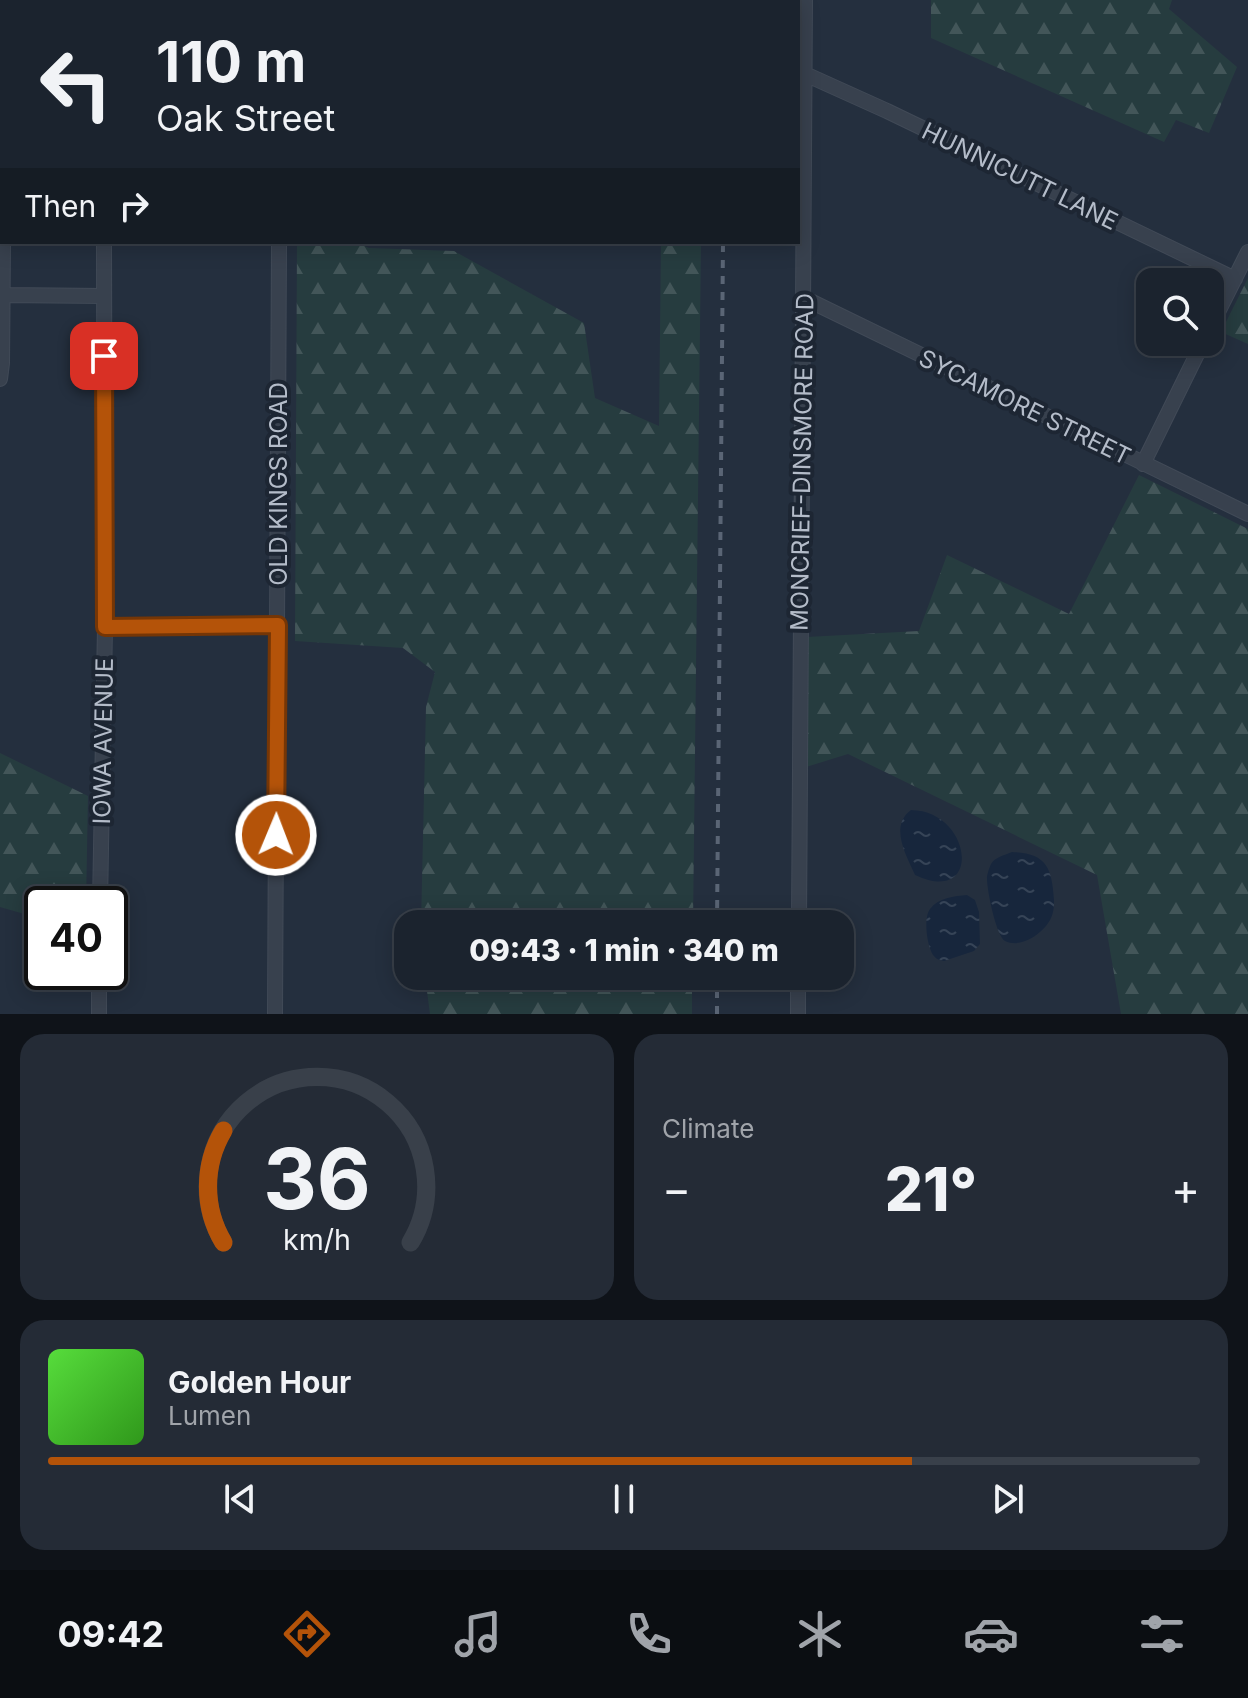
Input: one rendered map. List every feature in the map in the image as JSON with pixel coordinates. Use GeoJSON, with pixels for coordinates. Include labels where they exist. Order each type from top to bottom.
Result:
{"type":"FeatureCollection","features":[{"type":"Feature","properties":{"kind":"street","name":"MONCRIEF-DINSMORE ROAD"},"geometry":{"type":"LineString","coordinates":[[799,910],[805,0]]}},
{"type":"Feature","properties":{"kind":"street","name":"HUNNICUTT LANE"},"geometry":{"type":"LineString","coordinates":[[805,74],[1235,279]]}},
{"type":"Feature","properties":{"kind":"street"},"geometry":{"type":"LineString","coordinates":[[0,379],[3,244]]}},
{"type":"Feature","properties":{"kind":"street","name":"IOWA AVENUE"},"geometry":{"type":"LineString","coordinates":[[100,886],[105,627],[104,244]]}},
{"type":"Feature","properties":{"kind":"street","name":"OLD KINGS ROAD"},"geometry":{"type":"LineString","coordinates":[[275,1014],[279,244]]}},
{"type":"Feature","properties":{"kind":"street"},"geometry":{"type":"LineString","coordinates":[[1224,301],[1248,252]]}},
{"type":"Feature","properties":{"kind":"street"},"geometry":{"type":"LineString","coordinates":[[3,295],[104,296]]}},
{"type":"Feature","properties":{"kind":"street","name":"SYCAMORE STREET"},"geometry":{"type":"LineString","coordinates":[[804,298],[1248,514]]}},
{"type":"Feature","properties":{"kind":"street"},"geometry":{"type":"LineString","coordinates":[[1143,464],[1196,356]]}},
{"type":"Feature","properties":{"kind":"street"},"geometry":{"type":"LineString","coordinates":[[105,627],[278,625]]}},
{"type":"Feature","properties":{"kind":"street"},"geometry":{"type":"LineString","coordinates":[[99,990],[99,1014]]}},
{"type":"Feature","properties":{"kind":"street"},"geometry":{"type":"LineString","coordinates":[[798,990],[798,1014]]}},
{"type":"Feature","properties":{"kind":"green space"},"geometry":{"type":"Polygon","coordinates":[[[931,0],[1172,0],[1169,9],[1237,67],[1209,133],[1176,120],[1164,142],[931,38],[931,0]]]}},
{"type":"Feature","properties":{"kind":"green space"},"geometry":{"type":"Polygon","coordinates":[[[297,244],[360,244],[369,248],[454,251],[584,323],[595,398],[659,426],[661,244],[701,244],[693,910],[421,910],[426,707],[435,672],[403,648],[295,641],[297,244]]]}},
{"type":"Feature","properties":{"kind":"green space"},"geometry":{"type":"Polygon","coordinates":[[[1248,278],[1248,344],[1224,333],[1224,326],[1248,278]]]}},
{"type":"Feature","properties":{"kind":"green space"},"geometry":{"type":"Polygon","coordinates":[[[1139,475],[1248,529],[1248,1014],[1121,1014],[1097,875],[848,754],[806,767],[807,637],[919,631],[947,555],[1069,614],[1139,475]]]}},
{"type":"Feature","properties":{"kind":"green space"},"geometry":{"type":"Polygon","coordinates":[[[0,753],[88,796],[86,886],[24,886],[24,914],[0,907],[0,753]]]}},
{"type":"Feature","properties":{"kind":"green space"},"geometry":{"type":"Polygon","coordinates":[[[427,990],[692,990],[692,1014],[430,1014],[427,990]]]}},
{"type":"Feature","properties":{"kind":"water"},"geometry":{"type":"Polygon","coordinates":[[[911,810],[932,814],[947,825],[957,839],[962,855],[960,869],[952,878],[937,881],[915,875],[900,832],[904,817],[911,810]]]}},
{"type":"Feature","properties":{"kind":"water"},"geometry":{"type":"Polygon","coordinates":[[[1012,852],[1033,855],[1045,864],[1054,900],[1047,925],[1035,936],[1020,943],[1005,941],[998,930],[987,876],[993,862],[1012,852]]]}},
{"type":"Feature","properties":{"kind":"water"},"geometry":{"type":"Polygon","coordinates":[[[967,895],[975,900],[979,912],[980,944],[974,951],[944,961],[938,959],[931,951],[928,939],[928,913],[933,905],[942,900],[967,895]]]}},
{"type":"Feature","properties":{"kind":"railway"},"geometry":{"type":"LineString","coordinates":[[717,910],[723,244]]}},
{"type":"Feature","properties":{"kind":"railway"},"geometry":{"type":"LineString","coordinates":[[717,990],[717,1014]]}},
{"type":"Feature","properties":{"kind":"route"},"geometry":{"type":"LineString","coordinates":[[104,356],[105,627],[278,625],[276,835]]}}]}
